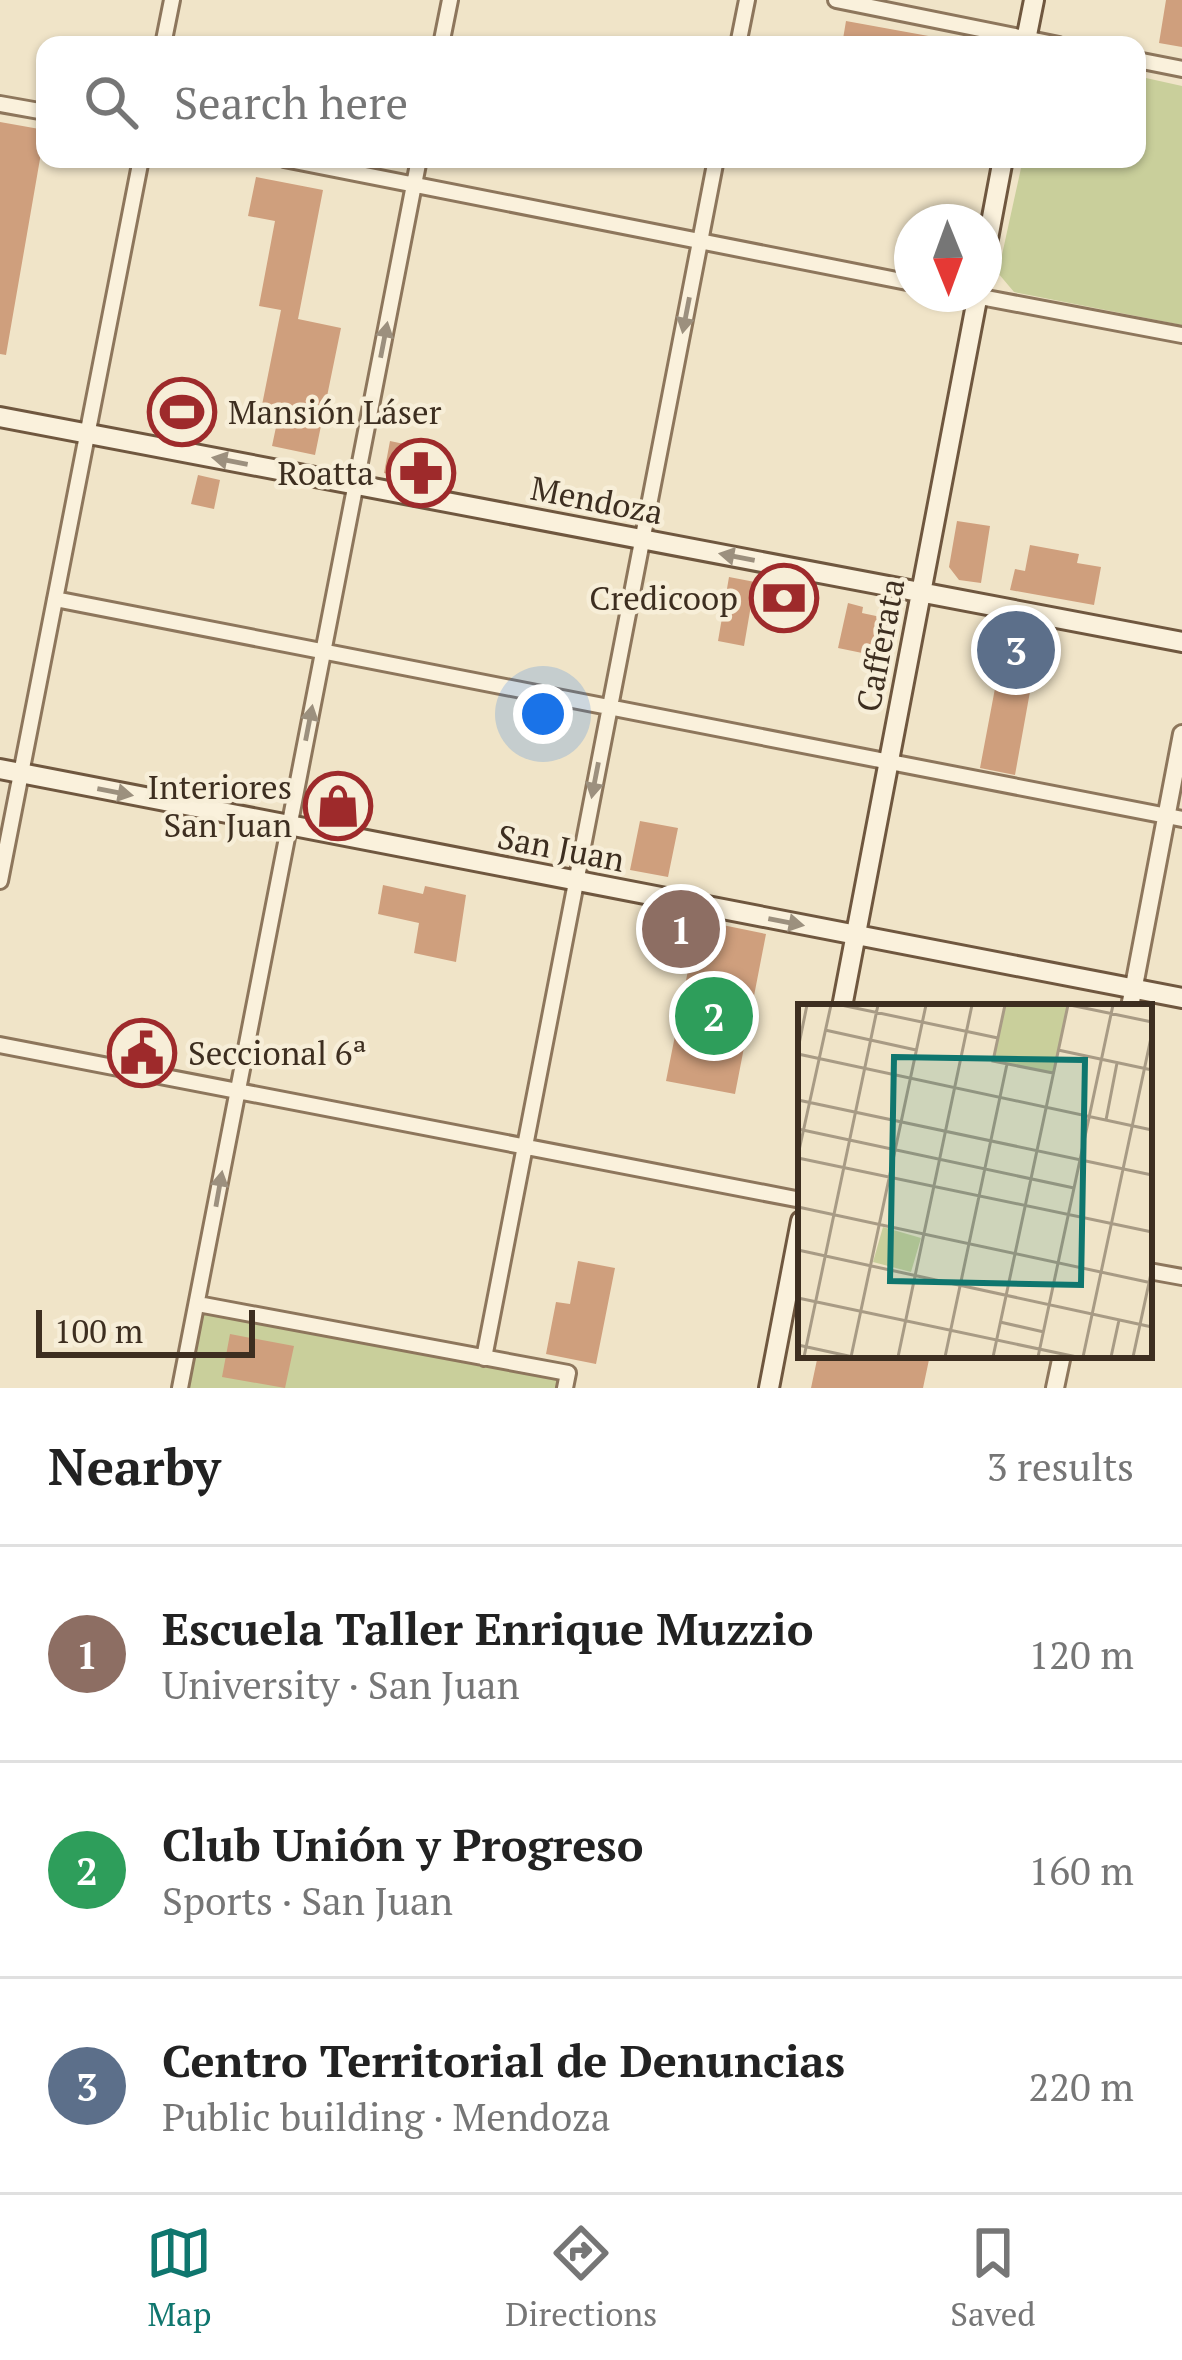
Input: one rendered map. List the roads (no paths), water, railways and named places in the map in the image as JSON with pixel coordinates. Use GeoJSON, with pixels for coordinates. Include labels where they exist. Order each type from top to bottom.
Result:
{"type":"FeatureCollection","features":[{"type":"Feature","properties":{"kind":"main road"},"geometry":{"type":"LineString","coordinates":[[1027,36],[1034,0]]}},
{"type":"Feature","properties":{"kind":"main road"},"geometry":{"type":"LineString","coordinates":[[995,204],[1002,168]]}},
{"type":"Feature","properties":{"kind":"main road","name":"Cafferata"},"geometry":{"type":"LineString","coordinates":[[843,1004],[970,312]]}},
{"type":"Feature","properties":{"kind":"main road","name":"Mendoza"},"geometry":{"type":"LineString","coordinates":[[0,417],[1182,642]]}},
{"type":"Feature","properties":{"kind":"main road","name":"San Juan"},"geometry":{"type":"LineString","coordinates":[[0,769],[856,935],[1132,998],[1182,998]]}},
{"type":"Feature","properties":{"kind":"main road"},"geometry":{"type":"LineString","coordinates":[[769,1388],[798,1237]]}},
{"type":"Feature","properties":{"kind":"street"},"geometry":{"type":"LineString","coordinates":[[165,36],[172,0]]}},
{"type":"Feature","properties":{"kind":"street"},"geometry":{"type":"LineString","coordinates":[[443,36],[450,0]]}},
{"type":"Feature","properties":{"kind":"street"},"geometry":{"type":"LineString","coordinates":[[740,36],[747,0]]}},
{"type":"Feature","properties":{"kind":"street"},"geometry":{"type":"LineString","coordinates":[[836,0],[999,36]]}},
{"type":"Feature","properties":{"kind":"street"},"geometry":{"type":"LineString","coordinates":[[1146,62],[1182,69]]}},
{"type":"Feature","properties":{"kind":"street"},"geometry":{"type":"LineString","coordinates":[[0,104],[36,110]]}},
{"type":"Feature","properties":{"kind":"street"},"geometry":{"type":"LineString","coordinates":[[0,881],[139,168]]}},
{"type":"Feature","properties":{"kind":"street"},"geometry":{"type":"LineString","coordinates":[[329,168],[894,279]]}},
{"type":"Feature","properties":{"kind":"street"},"geometry":{"type":"LineString","coordinates":[[180,1388],[417,168]]}},
{"type":"Feature","properties":{"kind":"street"},"geometry":{"type":"LineString","coordinates":[[484,1358],[714,168]]}},
{"type":"Feature","properties":{"kind":"street"},"geometry":{"type":"LineString","coordinates":[[1002,301],[1182,335]]}},
{"type":"Feature","properties":{"kind":"street"},"geometry":{"type":"LineString","coordinates":[[55,599],[1174,818]]}},
{"type":"Feature","properties":{"kind":"street"},"geometry":{"type":"LineString","coordinates":[[1132,998],[1174,818],[1182,734]]}},
{"type":"Feature","properties":{"kind":"street"},"geometry":{"type":"LineString","coordinates":[[0,1045],[798,1199]]}},
{"type":"Feature","properties":{"kind":"street"},"geometry":{"type":"LineString","coordinates":[[1152,1271],[1182,1277]]}},
{"type":"Feature","properties":{"kind":"street"},"geometry":{"type":"LineString","coordinates":[[198,1304],[484,1358],[567,1381]]}},
{"type":"Feature","properties":{"kind":"street"},"geometry":{"type":"LineString","coordinates":[[1055,1388],[1061,1358]]}},
{"type":"Feature","properties":{"kind":"place","name":"Mansión Láser"},"geometry":{"type":"Point","coordinates":[182,412]}},
{"type":"Feature","properties":{"kind":"place","name":"Roatta"},"geometry":{"type":"Point","coordinates":[421,473]}},
{"type":"Feature","properties":{"kind":"place","name":"Credicoop"},"geometry":{"type":"Point","coordinates":[784,598]}},
{"type":"Feature","properties":{"kind":"place","name":"Centro Territorial de Denuncias"},"geometry":{"type":"Point","coordinates":[1016,650]}},
{"type":"Feature","properties":{"kind":"place","name":"Interiores San Juan"},"geometry":{"type":"Point","coordinates":[338,806]}},
{"type":"Feature","properties":{"kind":"place","name":"Escuela Taller Enrique Muzzio"},"geometry":{"type":"Point","coordinates":[681,929]}},
{"type":"Feature","properties":{"kind":"place","name":"Club Unión y Progreso"},"geometry":{"type":"Point","coordinates":[714,1016]}},
{"type":"Feature","properties":{"kind":"place","name":"Seccional 6ª"},"geometry":{"type":"Point","coordinates":[142,1053]}}]}
